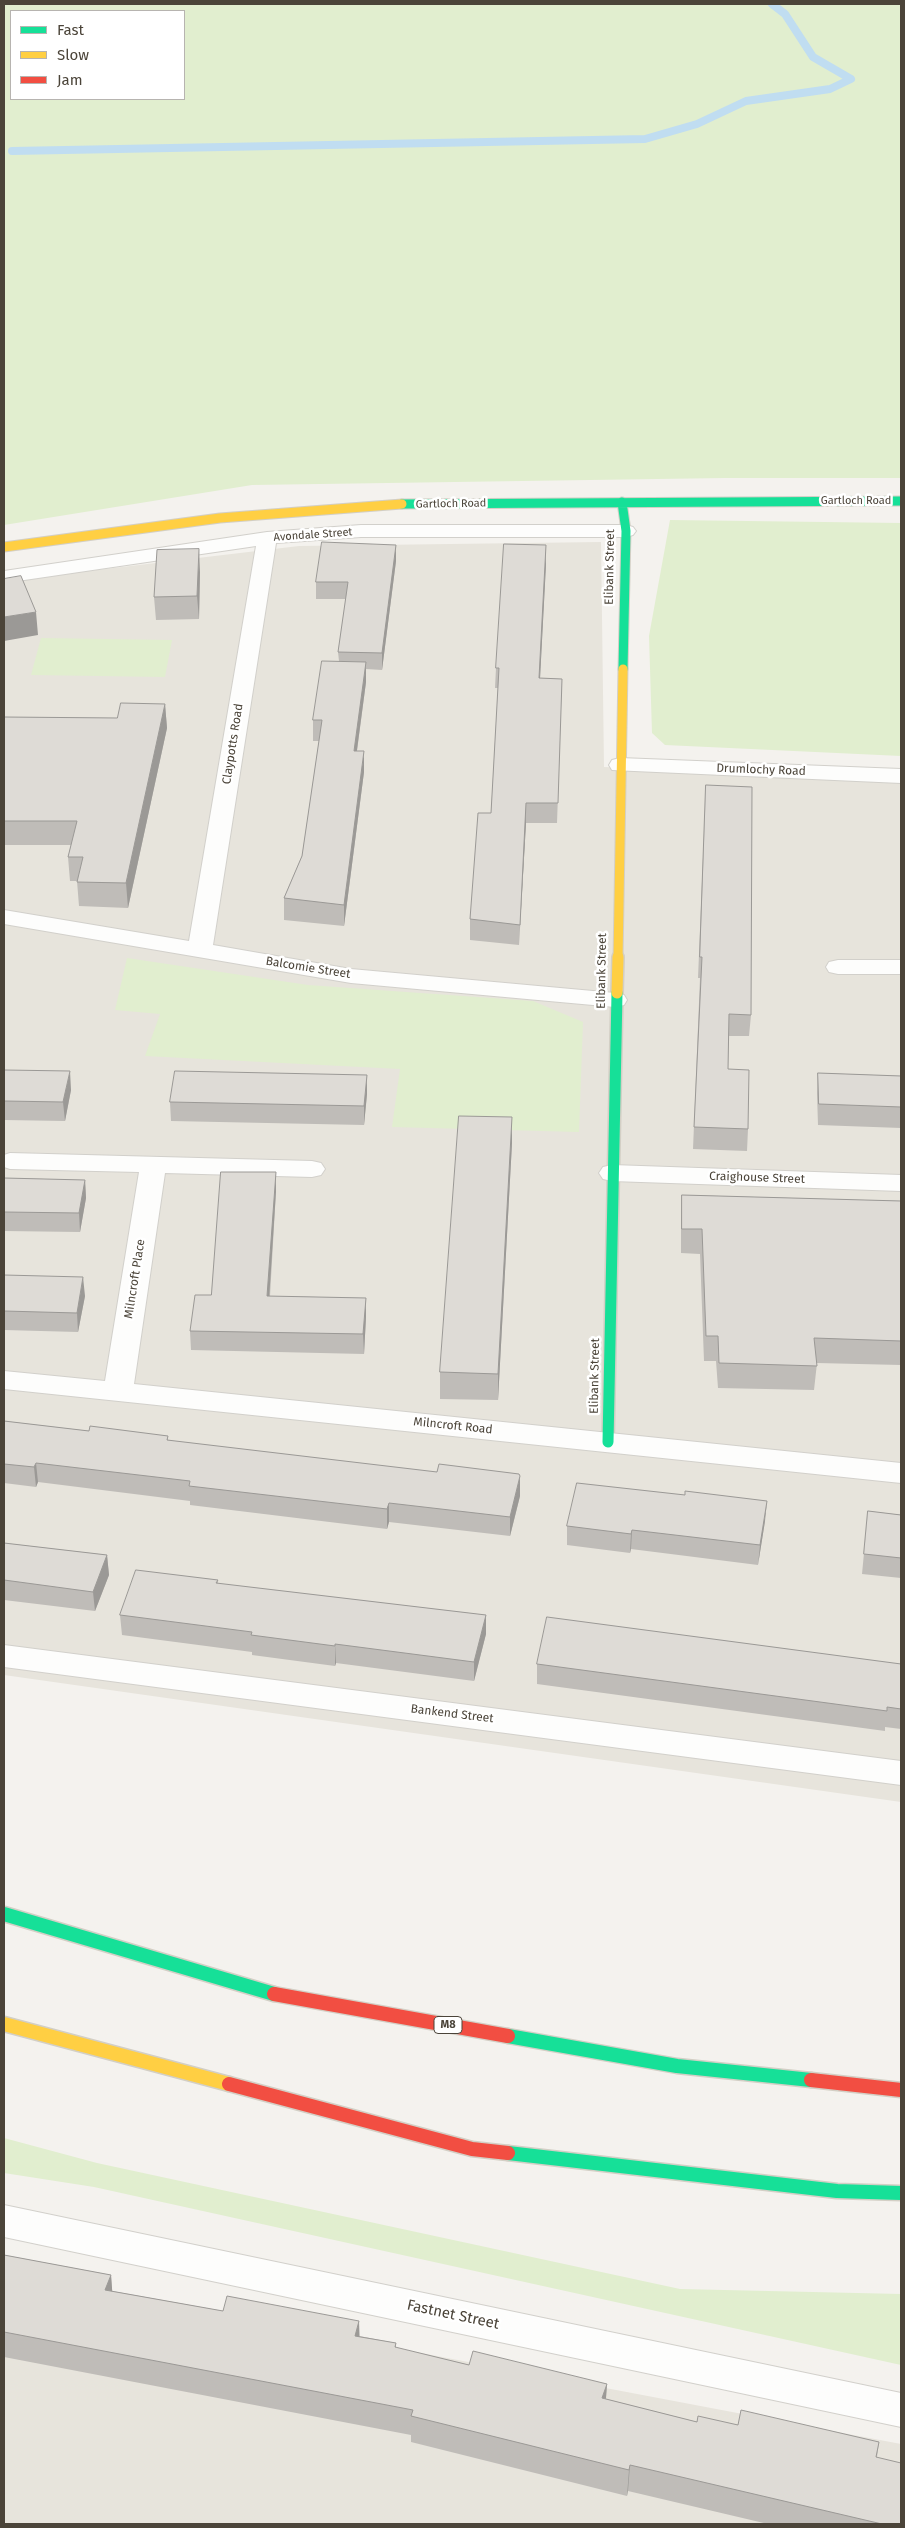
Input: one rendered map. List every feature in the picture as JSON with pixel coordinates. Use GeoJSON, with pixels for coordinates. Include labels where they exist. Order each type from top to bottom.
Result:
{"type":"FeatureCollection","features":[{"type":"Feature","properties":{"kind":"main road","name":"Gartloch Road"},"geometry":{"type":"LineString","coordinates":[[4,546],[220,518],[395,504],[901,501]]}},
{"type":"Feature","properties":{"kind":"main road","name":"Elibank Street"},"geometry":{"type":"LineString","coordinates":[[608,1442],[615,1000],[626,532],[622,502]]}},
{"type":"Feature","properties":{"kind":"main road","name":"M8"},"geometry":{"type":"LineString","coordinates":[[4,1914],[270,1993],[677,2066],[901,2090]]}},
{"type":"Feature","properties":{"kind":"main road"},"geometry":{"type":"LineString","coordinates":[[4,2024],[472,2149],[837,2191],[901,2193]]}},
{"type":"Feature","properties":{"kind":"street","name":"Avondale Street"},"geometry":{"type":"LineString","coordinates":[[4,577],[267,538],[361,531],[626,532]]}},
{"type":"Feature","properties":{"kind":"street","name":"Claypotts Road"},"geometry":{"type":"LineString","coordinates":[[200,950],[267,538]]}},
{"type":"Feature","properties":{"kind":"street","name":"Drumlochy Road"},"geometry":{"type":"LineString","coordinates":[[620,765],[901,776]]}},
{"type":"Feature","properties":{"kind":"street","name":"Balcomie Street"},"geometry":{"type":"LineString","coordinates":[[4,917],[351,976],[615,1000]]}},
{"type":"Feature","properties":{"kind":"street"},"geometry":{"type":"LineString","coordinates":[[838,967],[901,967]]}},
{"type":"Feature","properties":{"kind":"street"},"geometry":{"type":"LineString","coordinates":[[10,1161],[312,1169]]}},
{"type":"Feature","properties":{"kind":"street","name":"Milncroft Place"},"geometry":{"type":"LineString","coordinates":[[118,1392],[152,1165]]}},
{"type":"Feature","properties":{"kind":"street","name":"Craighouse Street"},"geometry":{"type":"LineString","coordinates":[[612,1173],[901,1183]]}},
{"type":"Feature","properties":{"kind":"street","name":"Milncroft Road"},"geometry":{"type":"LineString","coordinates":[[4,1380],[901,1473]]}},
{"type":"Feature","properties":{"kind":"street","name":"Bankend Street"},"geometry":{"type":"LineString","coordinates":[[4,1656],[901,1772]]}},
{"type":"Feature","properties":{"kind":"street","name":"Fastnet Street"},"geometry":{"type":"LineString","coordinates":[[4,2221],[901,2410]]}},
{"type":"Feature","properties":{"kind":"shaded area"},"geometry":{"type":"Polygon","coordinates":[[[601,542],[604,767],[901,777],[901,1802],[4,1675],[4,581],[299,546],[601,542]]]}},
{"type":"Feature","properties":{"kind":"shaded area"},"geometry":{"type":"Polygon","coordinates":[[[4,2274],[901,2444],[901,2524],[4,2524],[4,2274]]]}},
{"type":"Feature","properties":{"kind":"green space"},"geometry":{"type":"Polygon","coordinates":[[[4,4],[901,4],[901,478],[725,478],[252,485],[4,525],[4,4]]]}},
{"type":"Feature","properties":{"kind":"green space"},"geometry":{"type":"Polygon","coordinates":[[[670,520],[901,523],[901,756],[665,745],[652,733],[649,636],[670,520]]]}},
{"type":"Feature","properties":{"kind":"green space"},"geometry":{"type":"Polygon","coordinates":[[[41,638],[172,640],[165,677],[31,675],[41,638]]]}},
{"type":"Feature","properties":{"kind":"green space"},"geometry":{"type":"Polygon","coordinates":[[[127,958],[308,985],[533,1001],[583,1022],[579,1132],[392,1127],[400,1069],[145,1056],[160,1014],[115,1010],[127,958]]]}},
{"type":"Feature","properties":{"kind":"green space"},"geometry":{"type":"Polygon","coordinates":[[[4,2138],[97,2163],[680,2289],[901,2294],[901,2365],[94,2187],[4,2173],[4,2138]]]}},
{"type":"Feature","properties":{"kind":"building"},"geometry":{"type":"Polygon","coordinates":[[[322,542],[396,545],[382,653],[338,652],[348,582],[316,582],[322,542]]]}},
{"type":"Feature","properties":{"kind":"building"},"geometry":{"type":"Polygon","coordinates":[[[504,544],[546,545],[539,678],[562,679],[558,803],[526,803],[520,925],[470,919],[478,813],[491,813],[499,668],[496,668],[504,544]]]}},
{"type":"Feature","properties":{"kind":"building"},"geometry":{"type":"Polygon","coordinates":[[[199,549],[197,596],[154,597],[157,550],[199,549]]]}},
{"type":"Feature","properties":{"kind":"building"},"geometry":{"type":"Polygon","coordinates":[[[21,576],[36,612],[4,617],[4,579],[21,576]]]}},
{"type":"Feature","properties":{"kind":"building"},"geometry":{"type":"Polygon","coordinates":[[[322,661],[366,662],[354,751],[364,751],[344,905],[284,898],[302,856],[322,720],[313,720],[322,661]]]}},
{"type":"Feature","properties":{"kind":"building"},"geometry":{"type":"Polygon","coordinates":[[[121,703],[165,704],[126,883],[77,882],[83,857],[68,857],[77,821],[4,821],[4,717],[117,718],[121,703]]]}},
{"type":"Feature","properties":{"kind":"building"},"geometry":{"type":"Polygon","coordinates":[[[706,785],[752,787],[751,1015],[729,1014],[728,1069],[749,1070],[748,1129],[694,1127],[702,957],[700,957],[706,785]]]}},
{"type":"Feature","properties":{"kind":"building"},"geometry":{"type":"Polygon","coordinates":[[[4,1070],[70,1071],[63,1102],[4,1101],[4,1070]]]}},
{"type":"Feature","properties":{"kind":"building"},"geometry":{"type":"Polygon","coordinates":[[[175,1071],[367,1075],[364,1106],[170,1102],[175,1071]]]}},
{"type":"Feature","properties":{"kind":"building"},"geometry":{"type":"Polygon","coordinates":[[[818,1073],[901,1076],[901,1107],[819,1104],[818,1073]]]}},
{"type":"Feature","properties":{"kind":"building"},"geometry":{"type":"Polygon","coordinates":[[[459,1116],[512,1117],[498,1374],[440,1372],[459,1116]]]}},
{"type":"Feature","properties":{"kind":"building"},"geometry":{"type":"Polygon","coordinates":[[[221,1172],[276,1172],[267,1296],[366,1298],[363,1334],[190,1331],[195,1295],[211,1295],[221,1172]]]}},
{"type":"Feature","properties":{"kind":"building"},"geometry":{"type":"Polygon","coordinates":[[[4,1178],[85,1180],[79,1213],[4,1212],[4,1178]]]}},
{"type":"Feature","properties":{"kind":"building"},"geometry":{"type":"Polygon","coordinates":[[[682,1195],[901,1201],[901,1341],[814,1338],[817,1366],[719,1363],[718,1336],[706,1336],[702,1229],[682,1229],[682,1195]]]}},
{"type":"Feature","properties":{"kind":"building"},"geometry":{"type":"Polygon","coordinates":[[[4,1275],[83,1277],[77,1313],[4,1311],[4,1275]]]}},
{"type":"Feature","properties":{"kind":"building"},"geometry":{"type":"Polygon","coordinates":[[[4,1421],[89,1431],[90,1426],[168,1436],[167,1440],[437,1472],[439,1464],[519,1474],[520,1476],[510,1517],[389,1503],[387,1509],[189,1486],[190,1481],[36,1463],[34,1467],[4,1464],[4,1421]]]}},
{"type":"Feature","properties":{"kind":"building"},"geometry":{"type":"Polygon","coordinates":[[[577,1483],[685,1495],[685,1491],[767,1501],[760,1545],[632,1530],[631,1534],[567,1526],[577,1483]]]}},
{"type":"Feature","properties":{"kind":"building"},"geometry":{"type":"Polygon","coordinates":[[[868,1511],[901,1515],[901,1558],[864,1554],[868,1511]]]}},
{"type":"Feature","properties":{"kind":"building"},"geometry":{"type":"Polygon","coordinates":[[[4,1543],[107,1555],[93,1592],[4,1580],[4,1543]]]}},
{"type":"Feature","properties":{"kind":"building"},"geometry":{"type":"Polygon","coordinates":[[[136,1570],[218,1580],[216,1583],[486,1615],[474,1662],[335,1644],[335,1646],[251,1635],[252,1632],[120,1615],[136,1570]]]}},
{"type":"Feature","properties":{"kind":"building"},"geometry":{"type":"Polygon","coordinates":[[[547,1617],[901,1664],[901,1709],[887,1707],[887,1711],[537,1664],[547,1617]]]}},
{"type":"Feature","properties":{"kind":"building"},"geometry":{"type":"Polygon","coordinates":[[[4,2255],[111,2275],[105,2290],[223,2311],[227,2296],[359,2321],[355,2336],[396,2343],[395,2347],[469,2365],[473,2351],[607,2384],[602,2398],[697,2422],[698,2416],[738,2425],[741,2410],[879,2442],[876,2457],[901,2463],[901,2524],[882,2524],[630,2465],[629,2470],[411,2416],[413,2410],[4,2332],[4,2255]]]}},
{"type":"Feature","properties":{"kind":"waterway"},"geometry":{"type":"LineString","coordinates":[[12,151],[645,139],[697,124],[746,101],[830,89],[851,79],[813,57],[785,14],[772,4]]}},
{"type":"Feature","properties":{"kind":"traffic: fast"},"geometry":{"type":"LineString","coordinates":[[402,504],[901,501]]}},
{"type":"Feature","properties":{"kind":"traffic: fast"},"geometry":{"type":"LineString","coordinates":[[622,502],[626,531],[623,669]]}},
{"type":"Feature","properties":{"kind":"traffic: fast"},"geometry":{"type":"LineString","coordinates":[[608,1442],[617,993]]}},
{"type":"Feature","properties":{"kind":"traffic: fast"},"geometry":{"type":"LineString","coordinates":[[4,1914],[274,1994]]}},
{"type":"Feature","properties":{"kind":"traffic: fast"},"geometry":{"type":"LineString","coordinates":[[508,2036],[677,2066],[811,2080]]}},
{"type":"Feature","properties":{"kind":"traffic: fast"},"geometry":{"type":"LineString","coordinates":[[508,2153],[837,2191],[901,2193]]}},
{"type":"Feature","properties":{"kind":"traffic: slow"},"geometry":{"type":"LineString","coordinates":[[4,547],[220,518],[402,504]]}},
{"type":"Feature","properties":{"kind":"traffic: slow"},"geometry":{"type":"LineString","coordinates":[[617,993],[623,669]]}},
{"type":"Feature","properties":{"kind":"traffic: slow"},"geometry":{"type":"LineString","coordinates":[[4,2024],[229,2084]]}},
{"type":"Feature","properties":{"kind":"traffic: jam"},"geometry":{"type":"LineString","coordinates":[[274,1994],[508,2036]]}},
{"type":"Feature","properties":{"kind":"traffic: jam"},"geometry":{"type":"LineString","coordinates":[[811,2080],[901,2090]]}},
{"type":"Feature","properties":{"kind":"traffic: jam"},"geometry":{"type":"LineString","coordinates":[[229,2084],[472,2149],[508,2153]]}}]}
